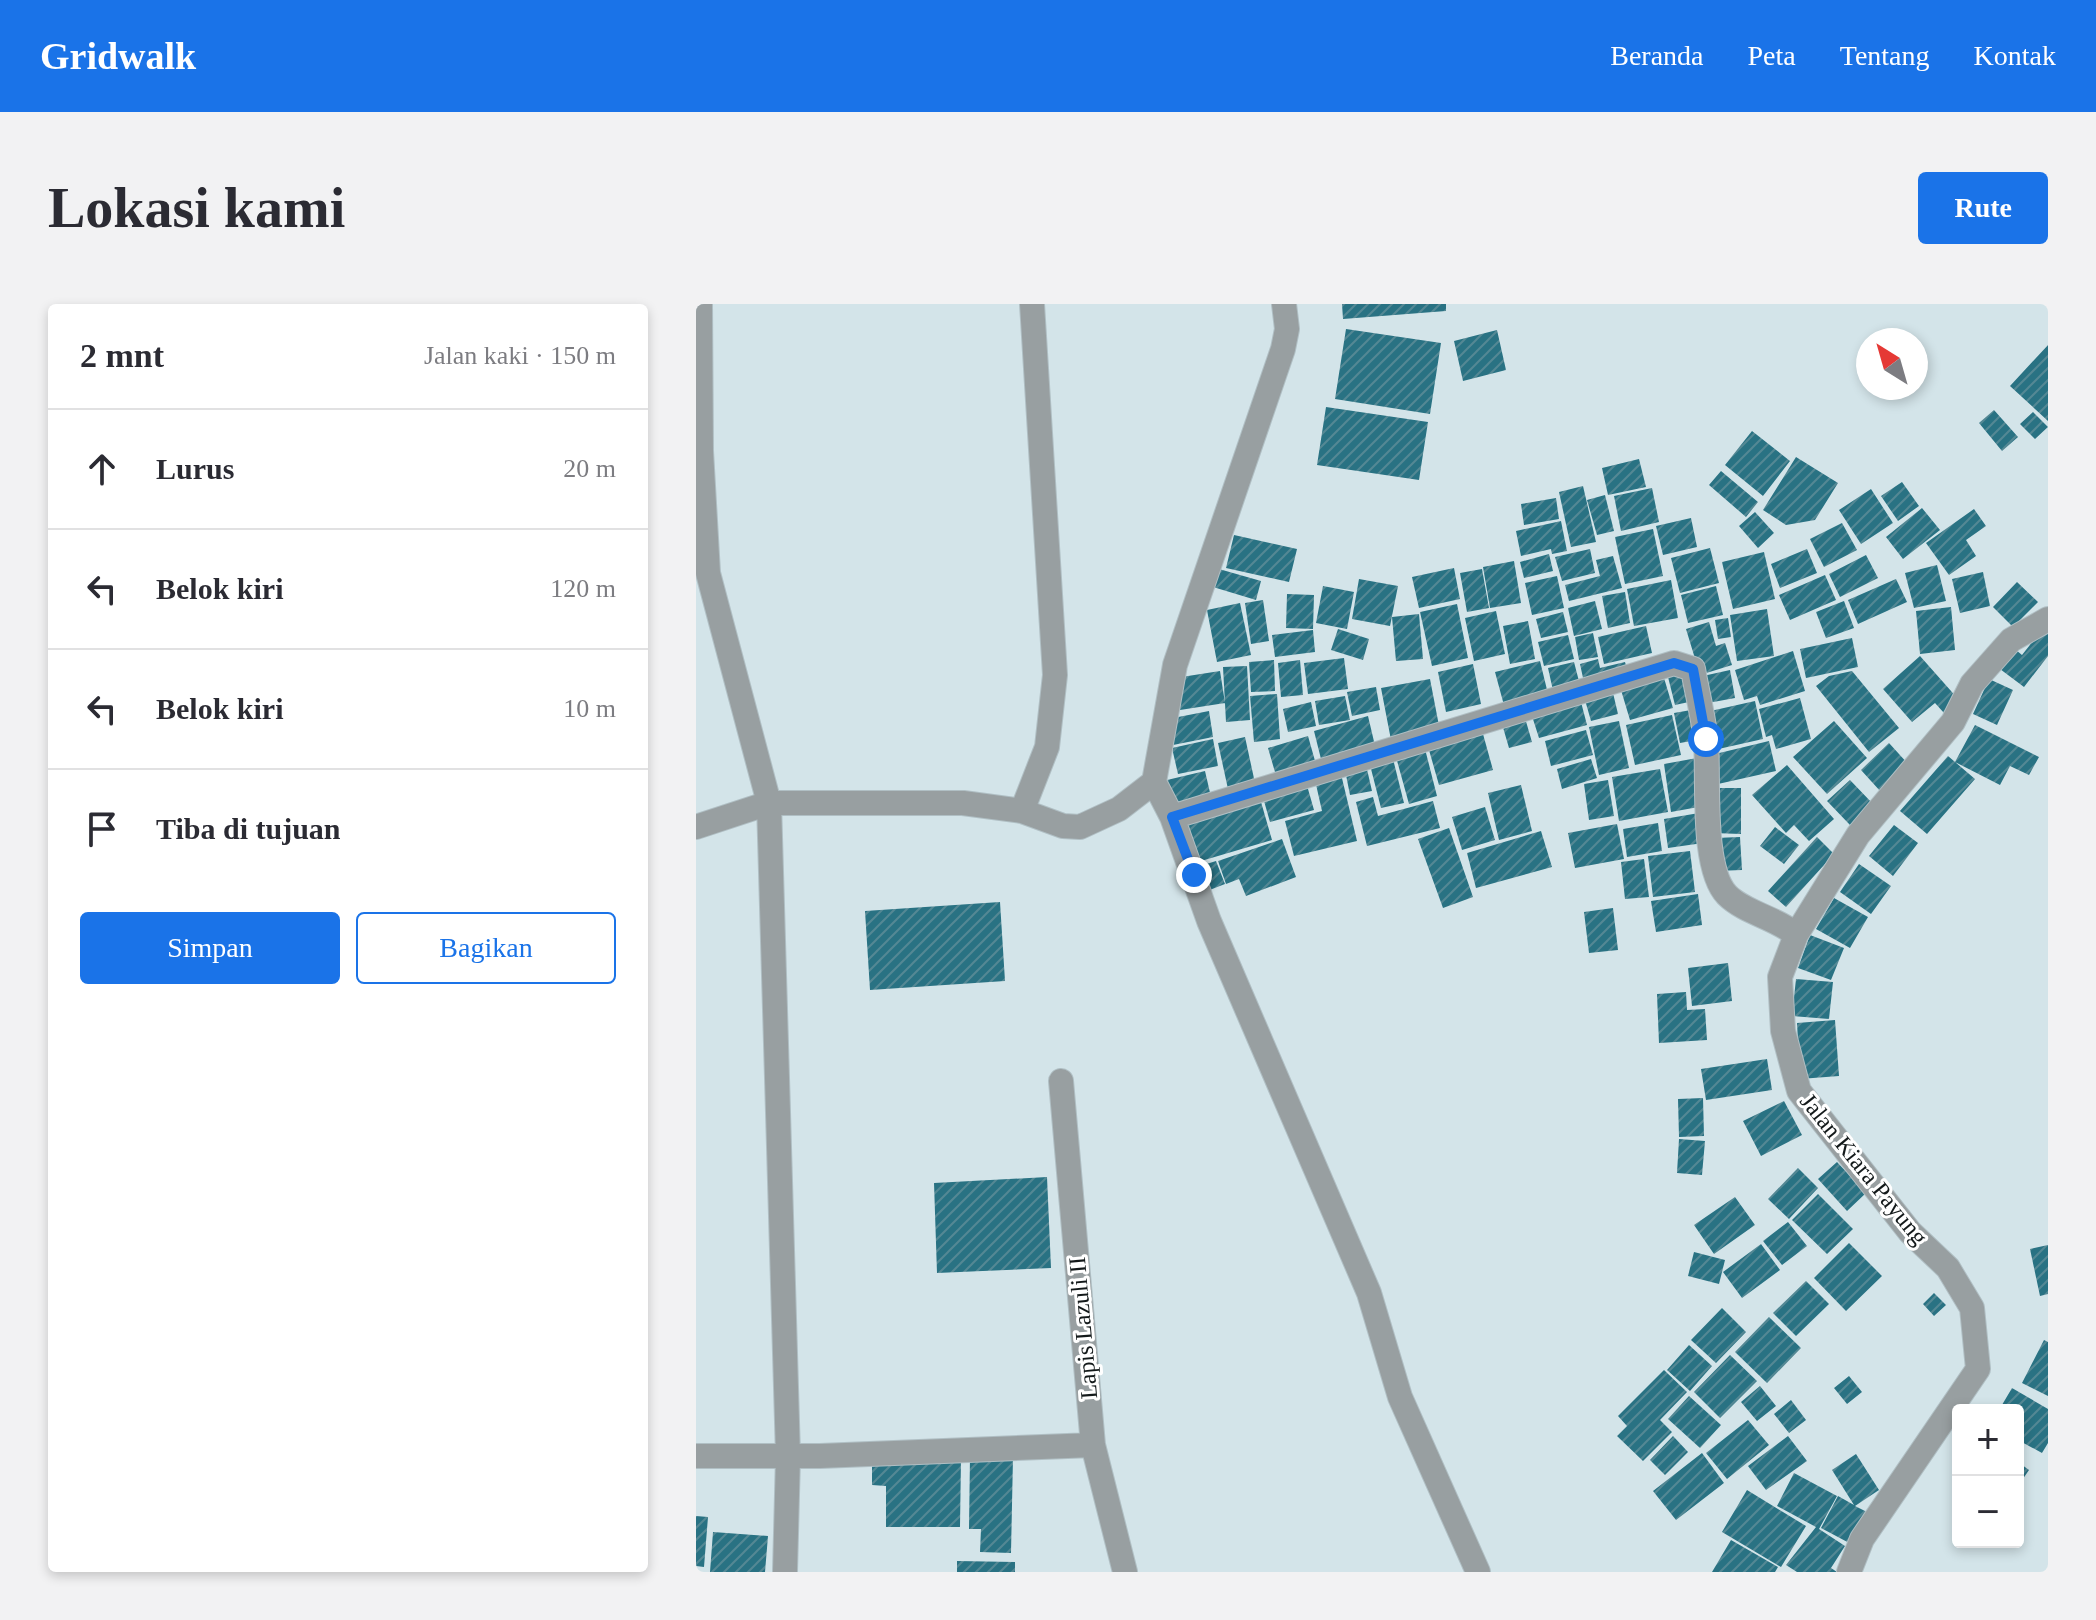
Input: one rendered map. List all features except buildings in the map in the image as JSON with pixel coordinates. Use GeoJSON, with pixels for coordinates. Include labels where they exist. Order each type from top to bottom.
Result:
{"type":"FeatureCollection","features":[{"type":"Feature","properties":{"kind":"street"},"geometry":{"type":"LineString","coordinates":[[1022,811],[1047,747],[1055,675],[1032,304]]}},
{"type":"Feature","properties":{"kind":"street"},"geometry":{"type":"LineString","coordinates":[[1284,304],[1287,329],[1283,349],[1175,665],[1154,782],[1172,817],[1209,921],[1369,1293],[1400,1397],[1478,1572]]}},
{"type":"Feature","properties":{"kind":"street"},"geometry":{"type":"LineString","coordinates":[[698,305],[701,451],[708,573],[769,803],[788,1456],[785,1572]]}},
{"type":"Feature","properties":{"kind":"street","name":"Jalan Kiara Payung"},"geometry":{"type":"LineString","coordinates":[[1849,1572],[1862,1539],[1978,1369],[1972,1308],[1948,1268],[1910,1232],[1799,1091],[1783,1031],[1780,977],[1796,935],[1858,835],[1953,722],[1972,684],[2011,640],[2048,619]]}},
{"type":"Feature","properties":{"kind":"street"},"geometry":{"type":"LineString","coordinates":[[1172,817],[1674,663],[1693,669],[1706,739],[1712,864],[1720,885],[1728,896],[1785,925],[1796,935]]}},
{"type":"Feature","properties":{"kind":"street"},"geometry":{"type":"LineString","coordinates":[[696,827],[769,803],[963,803],[1022,811],[1063,826],[1080,827],[1119,809],[1154,782]]}},
{"type":"Feature","properties":{"kind":"street","name":"Lapis Lazuli II"},"geometry":{"type":"LineString","coordinates":[[1061,1081],[1093,1445],[1125,1572]]}},
{"type":"Feature","properties":{"kind":"street"},"geometry":{"type":"LineString","coordinates":[[696,1456],[788,1456],[1093,1445]]}},
{"type":"Feature","properties":{"kind":"route"},"geometry":{"type":"LineString","coordinates":[[1194,875],[1172,817],[1674,663],[1693,669],[1706,739]]}}]}
